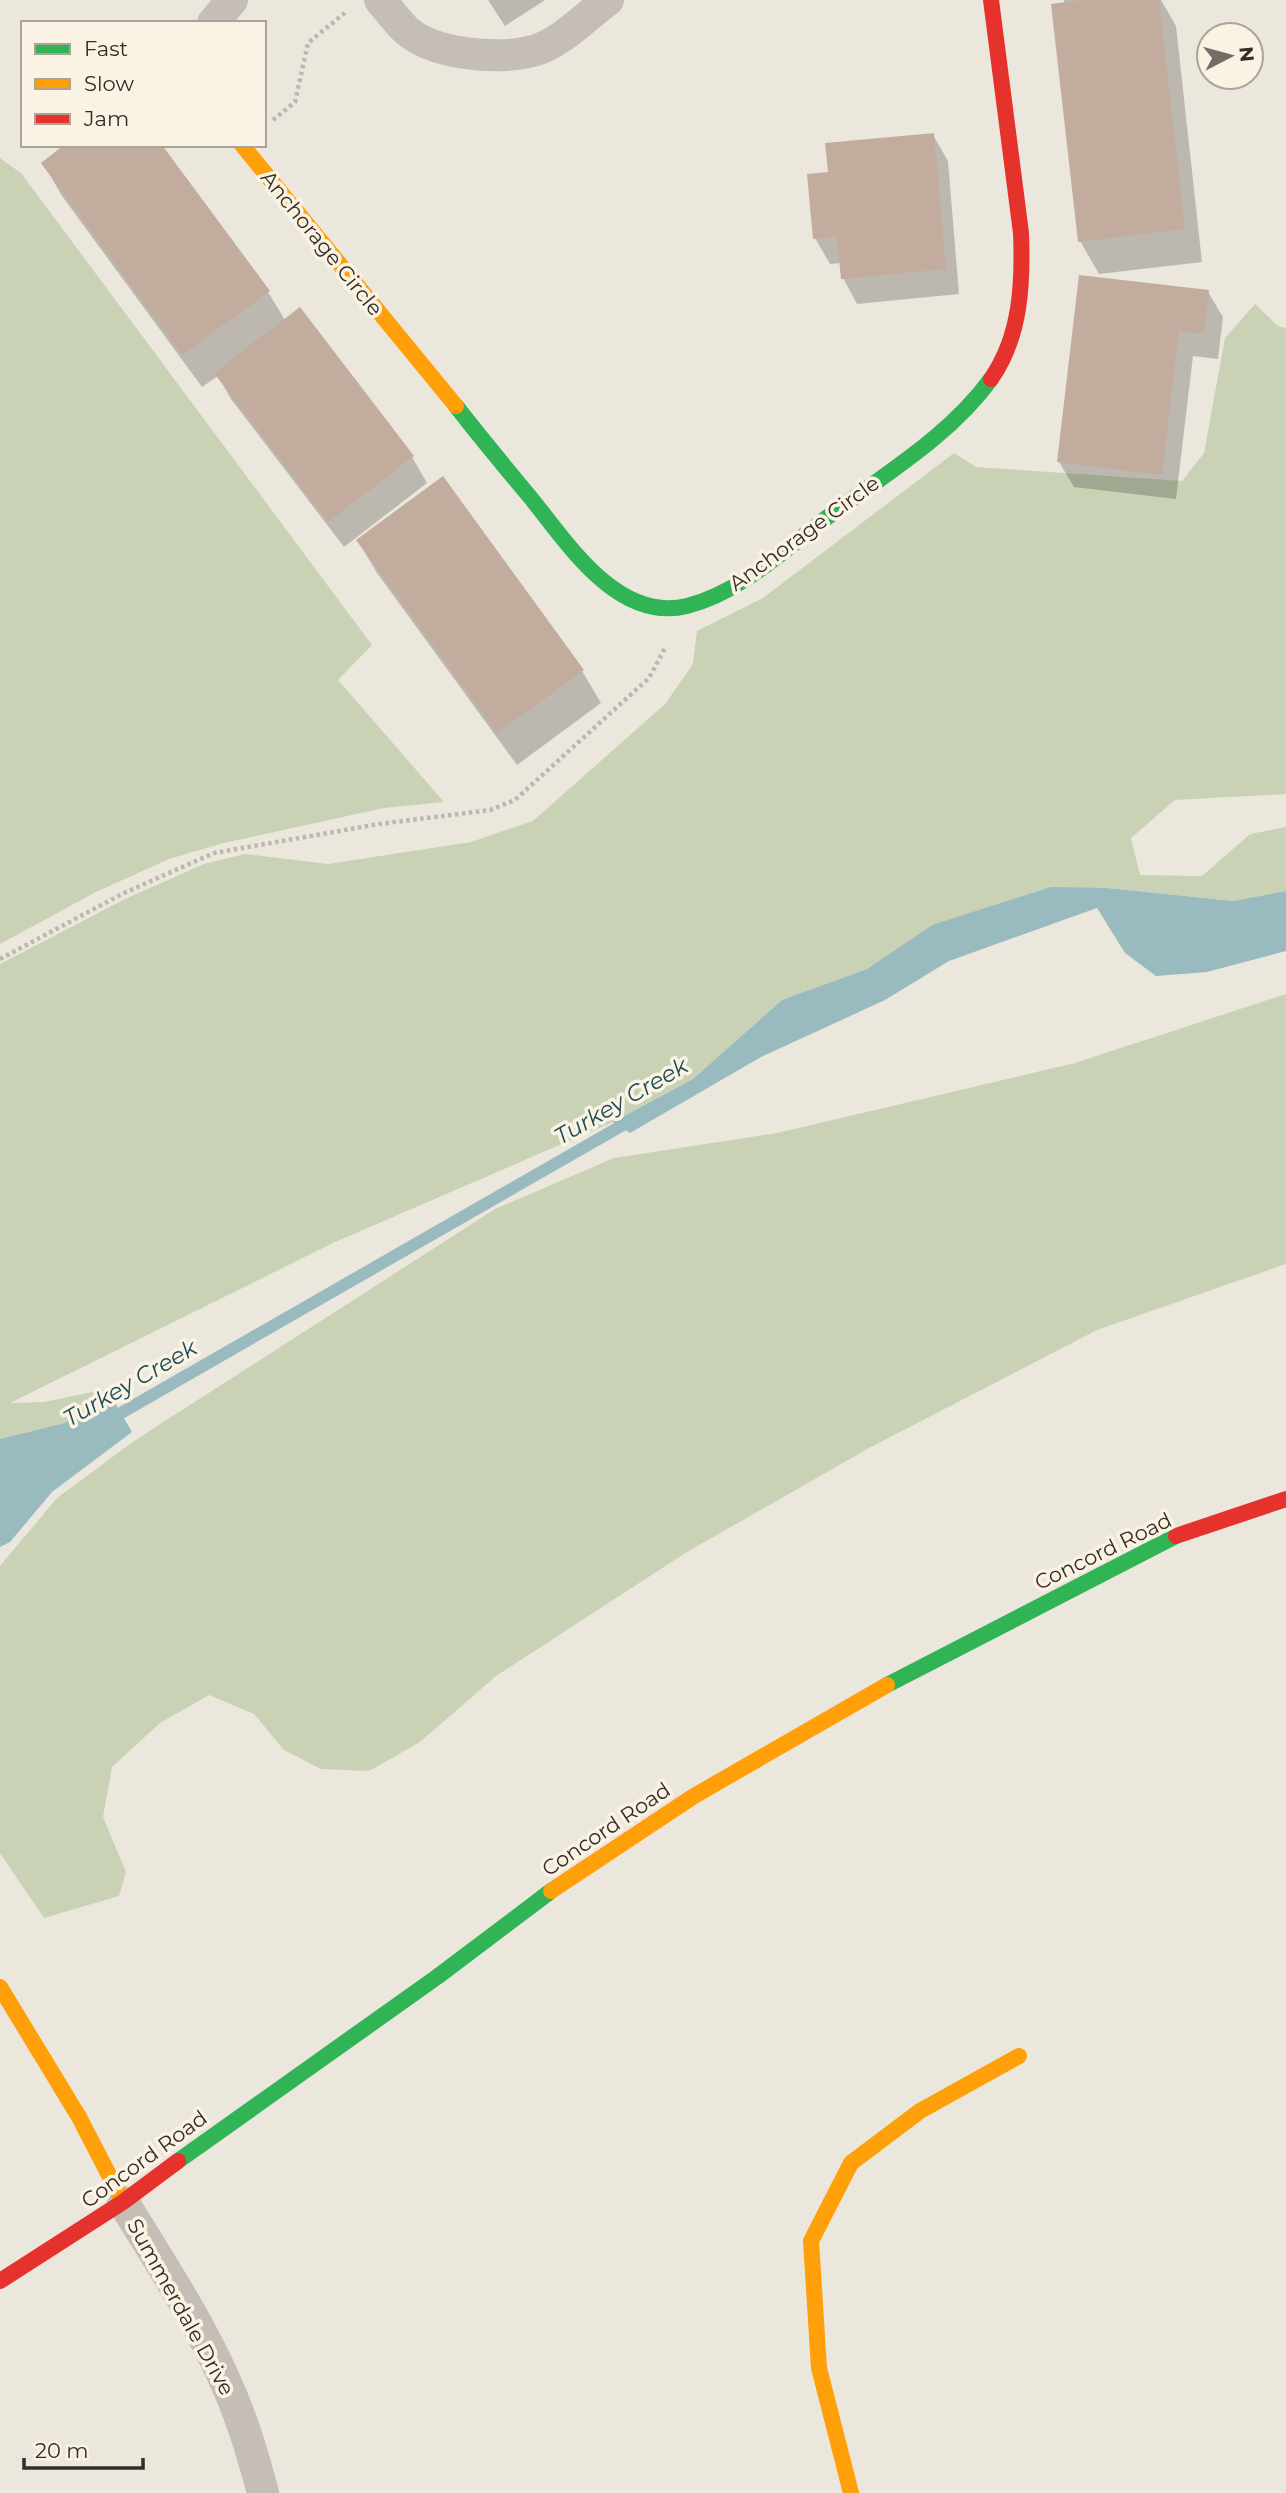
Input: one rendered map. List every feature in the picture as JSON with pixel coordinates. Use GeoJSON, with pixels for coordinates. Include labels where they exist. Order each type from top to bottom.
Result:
{"type":"FeatureCollection","features":[{"type":"Feature","properties":{"kind":"street"},"geometry":{"type":"LineString","coordinates":[[215,21],[232,0]]}},
{"type":"Feature","properties":{"kind":"street"},"geometry":{"type":"LineString","coordinates":[[380,0],[406,30],[436,46],[461,53],[493,55],[534,51],[608,0]]}},
{"type":"Feature","properties":{"kind":"street","name":"Anchorage Circle"},"geometry":{"type":"LineString","coordinates":[[244,147],[583,562],[622,596],[650,609],[670,610],[704,602],[723,594],[946,428],[986,385],[1005,354],[1017,312],[1023,272],[1022,246],[991,0]]}},
{"type":"Feature","properties":{"kind":"street","name":"Concord Road"},"geometry":{"type":"LineString","coordinates":[[0,2281],[123,2202],[208,2138],[437,1978],[532,1904],[694,1796],[925,1663],[1174,1537],[1286,1499]]}},
{"type":"Feature","properties":{"kind":"street"},"geometry":{"type":"LineString","coordinates":[[0,1987],[79,2118],[123,2202]]}},
{"type":"Feature","properties":{"kind":"street"},"geometry":{"type":"LineString","coordinates":[[851,2493],[819,2368],[811,2241],[851,2163],[920,2110],[1019,2056]]}},
{"type":"Feature","properties":{"kind":"street","name":"Summerdale Drive"},"geometry":{"type":"LineString","coordinates":[[123,2202],[173,2284],[215,2364],[243,2424],[263,2493]]}},
{"type":"Feature","properties":{"kind":"path"},"geometry":{"type":"LineString","coordinates":[[266,126],[295,102],[308,43],[350,9]]}},
{"type":"Feature","properties":{"kind":"path"},"geometry":{"type":"LineString","coordinates":[[0,959],[124,893],[214,853],[379,824],[490,810],[515,800],[649,678],[670,638],[670,610]]}},
{"type":"Feature","properties":{"kind":"green space"},"geometry":{"type":"Polygon","coordinates":[[[0,158],[21,173],[372,645],[338,680],[444,802],[384,808],[224,843],[169,859],[96,892],[0,944],[0,158]]]}},
{"type":"Feature","properties":{"kind":"green space"},"geometry":{"type":"Polygon","coordinates":[[[1255,304],[1278,326],[1286,328],[1286,794],[1175,800],[1131,838],[1140,875],[1202,876],[1250,834],[1286,827],[1286,891],[1233,901],[1107,888],[932,925],[867,969],[782,1000],[693,1079],[613,1122],[335,1242],[10,1403],[44,1402],[107,1389],[65,1423],[0,1439],[0,964],[125,899],[204,864],[245,854],[328,864],[471,842],[533,821],[665,704],[693,664],[697,631],[763,598],[954,453],[976,467],[1182,481],[1204,453],[1225,338],[1255,304]]]}},
{"type":"Feature","properties":{"kind":"green space"},"geometry":{"type":"Polygon","coordinates":[[[1286,994],[1286,1264],[1097,1330],[869,1448],[687,1552],[496,1676],[420,1742],[369,1771],[321,1769],[284,1750],[254,1714],[209,1695],[160,1723],[112,1767],[103,1817],[126,1872],[119,1896],[44,1918],[0,1853],[0,1566],[57,1498],[134,1441],[495,1209],[614,1158],[777,1133],[1075,1063],[1286,994]]]}},
{"type":"Feature","properties":{"kind":"water"},"geometry":{"type":"Polygon","coordinates":[[[1051,887],[1107,888],[1233,901],[1286,891],[1286,951],[1207,972],[1156,976],[1125,953],[1097,908],[949,961],[885,1000],[761,1057],[630,1133],[613,1122],[693,1079],[782,1000],[867,969],[932,925],[1051,887]]]}},
{"type":"Feature","properties":{"kind":"water"},"geometry":{"type":"Polygon","coordinates":[[[107,1389],[132,1432],[52,1492],[10,1542],[0,1547],[0,1439],[65,1423],[107,1389]]]}},
{"type":"Feature","properties":{"kind":"building"},"geometry":{"type":"Polygon","coordinates":[[[1082,0],[1159,0],[1185,229],[1078,242],[1051,4],[1082,0]]]}},
{"type":"Feature","properties":{"kind":"building"},"geometry":{"type":"Polygon","coordinates":[[[934,133],[946,269],[841,279],[837,237],[813,239],[807,174],[828,172],[825,143],[934,133]]]}},
{"type":"Feature","properties":{"kind":"building"},"geometry":{"type":"Polygon","coordinates":[[[61,147],[163,147],[270,291],[182,355],[41,163],[61,147]]]}},
{"type":"Feature","properties":{"kind":"building"},"geometry":{"type":"Polygon","coordinates":[[[1079,275],[1209,290],[1204,334],[1179,331],[1162,475],[1057,462],[1079,275]]]}},
{"type":"Feature","properties":{"kind":"building"},"geometry":{"type":"Polygon","coordinates":[[[300,307],[414,456],[328,522],[214,373],[300,307]]]}},
{"type":"Feature","properties":{"kind":"building"},"geometry":{"type":"Polygon","coordinates":[[[443,476],[584,670],[497,733],[356,540],[443,476]]]}},
{"type":"Feature","properties":{"kind":"waterway","name":"Turkey Creek"},"geometry":{"type":"LineString","coordinates":[[107,1421],[635,1118]]}},
{"type":"Feature","properties":{"kind":"traffic: fast"},"geometry":{"type":"LineString","coordinates":[[456,406],[577,556],[596,575],[616,591],[638,602],[662,608],[687,606],[706,600],[760,570],[935,437],[974,400],[991,379]]}},
{"type":"Feature","properties":{"kind":"traffic: fast"},"geometry":{"type":"LineString","coordinates":[[887,1685],[1176,1536]]}},
{"type":"Feature","properties":{"kind":"traffic: fast"},"geometry":{"type":"LineString","coordinates":[[178,2161],[437,1977],[551,1891]]}},
{"type":"Feature","properties":{"kind":"traffic: slow"},"geometry":{"type":"LineString","coordinates":[[244,147],[456,406]]}},
{"type":"Feature","properties":{"kind":"traffic: slow"},"geometry":{"type":"LineString","coordinates":[[551,1891],[694,1796],[887,1685]]}},
{"type":"Feature","properties":{"kind":"traffic: slow"},"geometry":{"type":"LineString","coordinates":[[0,1987],[79,2117],[123,2202]]}},
{"type":"Feature","properties":{"kind":"traffic: slow"},"geometry":{"type":"LineString","coordinates":[[851,2493],[819,2368],[811,2241],[851,2163],[920,2111],[1019,2056]]}},
{"type":"Feature","properties":{"kind":"traffic: jam"},"geometry":{"type":"LineString","coordinates":[[991,0],[1022,252],[1014,327],[1009,345],[991,379]]}},
{"type":"Feature","properties":{"kind":"traffic: jam"},"geometry":{"type":"LineString","coordinates":[[1176,1536],[1286,1499]]}},
{"type":"Feature","properties":{"kind":"traffic: jam"},"geometry":{"type":"LineString","coordinates":[[0,2281],[123,2202],[178,2161]]}}]}
